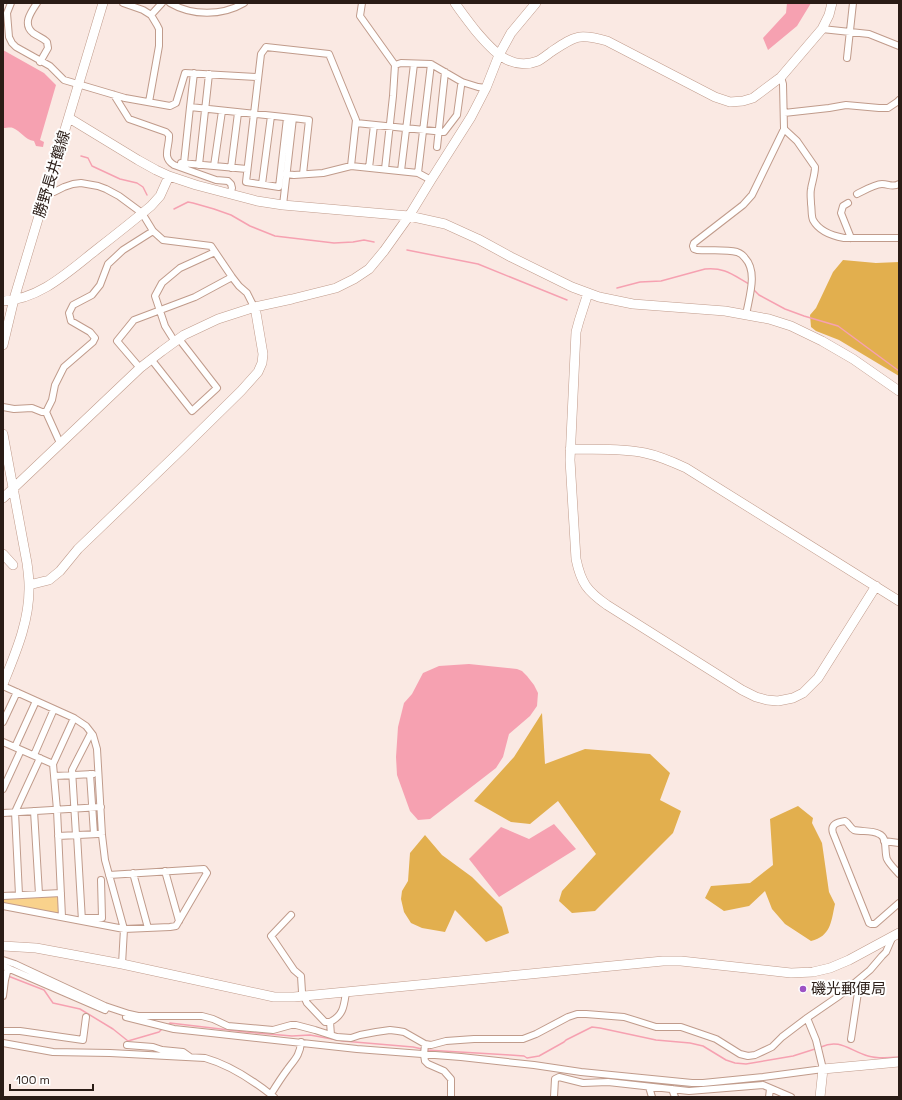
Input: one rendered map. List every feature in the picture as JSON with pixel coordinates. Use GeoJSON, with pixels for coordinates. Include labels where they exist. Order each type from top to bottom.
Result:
{"type":"FeatureCollection","features":[{"type":"Feature","properties":{"kind":"street"},"geometry":{"type":"LineString","coordinates":[[12,3],[7,13],[9,37],[12,43],[40,62],[50,66],[64,80],[114,95],[170,106],[176,103],[185,73],[258,77]]}},
{"type":"Feature","properties":{"kind":"street"},"geometry":{"type":"LineString","coordinates":[[37,3],[28,18],[28,24],[31,31],[47,42],[48,48],[40,62]]}},
{"type":"Feature","properties":{"kind":"street","name":"勝野長井鶴線"},"geometry":{"type":"LineString","coordinates":[[3,345],[14,299],[103,3]]}},
{"type":"Feature","properties":{"kind":"street"},"geometry":{"type":"LineString","coordinates":[[124,3],[143,10],[151,15],[159,29],[159,39],[149,102]]}},
{"type":"Feature","properties":{"kind":"street"},"geometry":{"type":"LineString","coordinates":[[151,15],[162,3]]}},
{"type":"Feature","properties":{"kind":"street"},"geometry":{"type":"LineString","coordinates":[[170,3],[185,10],[199,13],[226,11],[244,3]]}},
{"type":"Feature","properties":{"kind":"street"},"geometry":{"type":"LineString","coordinates":[[362,3],[360,16],[395,65],[385,169]]}},
{"type":"Feature","properties":{"kind":"street"},"geometry":{"type":"LineString","coordinates":[[455,3],[490,47],[499,55],[513,63],[525,64],[538,61],[565,43],[578,37],[594,37],[607,41],[715,97],[730,102],[743,101],[753,98],[781,77],[822,29],[829,15],[832,3]]}},
{"type":"Feature","properties":{"kind":"street"},"geometry":{"type":"LineString","coordinates":[[3,498],[140,368],[177,340],[218,319],[255,306],[336,288],[354,279],[369,268],[379,257],[409,216],[471,117],[486,88],[499,55],[511,34],[536,3]]}},
{"type":"Feature","properties":{"kind":"street"},"geometry":{"type":"LineString","coordinates":[[847,58],[853,3]]}},
{"type":"Feature","properties":{"kind":"street"},"geometry":{"type":"LineString","coordinates":[[822,29],[869,34],[899,46]]}},
{"type":"Feature","properties":{"kind":"street"},"geometry":{"type":"LineString","coordinates":[[290,118],[279,187],[246,182],[261,54],[266,47],[329,54],[356,120],[352,166]]}},
{"type":"Feature","properties":{"kind":"street"},"geometry":{"type":"LineString","coordinates":[[395,65],[401,63],[431,64],[462,82],[486,88]]}},
{"type":"Feature","properties":{"kind":"street"},"geometry":{"type":"LineString","coordinates":[[402,171],[414,64]]}},
{"type":"Feature","properties":{"kind":"street"},"geometry":{"type":"LineString","coordinates":[[418,173],[431,64]]}},
{"type":"Feature","properties":{"kind":"street"},"geometry":{"type":"LineString","coordinates":[[437,147],[445,72]]}},
{"type":"Feature","properties":{"kind":"street"},"geometry":{"type":"LineString","coordinates":[[184,163],[194,73]]}},
{"type":"Feature","properties":{"kind":"street"},"geometry":{"type":"LineString","coordinates":[[199,165],[209,74]]}},
{"type":"Feature","properties":{"kind":"street"},"geometry":{"type":"LineString","coordinates":[[746,315],[752,271],[746,258],[740,253],[731,251],[697,250],[694,249],[693,246],[698,239],[743,205],[752,195],[784,129],[783,84],[781,77]]}},
{"type":"Feature","properties":{"kind":"street"},"geometry":{"type":"LineString","coordinates":[[356,123],[444,132],[457,115],[462,82]]}},
{"type":"Feature","properties":{"kind":"street"},"geometry":{"type":"LineString","coordinates":[[114,95],[128,119],[166,132],[169,135],[167,158],[169,162],[216,180],[228,181],[232,188],[230,194]]}},
{"type":"Feature","properties":{"kind":"street"},"geometry":{"type":"LineString","coordinates":[[784,113],[829,108],[846,104],[888,108],[899,100]]}},
{"type":"Feature","properties":{"kind":"street"},"geometry":{"type":"LineString","coordinates":[[190,107],[309,120],[303,174]]}},
{"type":"Feature","properties":{"kind":"street"},"geometry":{"type":"LineString","coordinates":[[214,166],[222,111]]}},
{"type":"Feature","properties":{"kind":"street"},"geometry":{"type":"LineString","coordinates":[[231,168],[238,113]]}},
{"type":"Feature","properties":{"kind":"street"},"geometry":{"type":"LineString","coordinates":[[262,184],[271,116]]}},
{"type":"Feature","properties":{"kind":"street"},"geometry":{"type":"LineString","coordinates":[[69,118],[138,160],[170,176],[196,185],[257,201],[284,205],[409,216],[445,224],[478,239],[572,287],[599,297],[633,304],[725,311],[769,319],[791,326],[822,341],[853,359],[899,391]]}},
{"type":"Feature","properties":{"kind":"street"},"geometry":{"type":"LineString","coordinates":[[284,205],[290,118]]}},
{"type":"Feature","properties":{"kind":"street"},"geometry":{"type":"LineString","coordinates":[[369,168],[374,125]]}},
{"type":"Feature","properties":{"kind":"street"},"geometry":{"type":"LineString","coordinates":[[784,129],[797,141],[815,167],[810,190],[812,215],[814,221],[819,227],[836,237],[899,238]]}},
{"type":"Feature","properties":{"kind":"street"},"geometry":{"type":"LineString","coordinates":[[169,162],[247,169]]}},
{"type":"Feature","properties":{"kind":"street"},"geometry":{"type":"LineString","coordinates":[[286,174],[294,175],[323,173],[352,166],[418,173],[431,180]]}},
{"type":"Feature","properties":{"kind":"street"},"geometry":{"type":"LineString","coordinates":[[3,301],[26,297],[46,288],[62,277],[152,206],[160,196],[170,176]]}},
{"type":"Feature","properties":{"kind":"street"},"geometry":{"type":"LineString","coordinates":[[29,585],[49,580],[60,571],[78,549],[241,391],[258,372],[262,363],[255,306],[247,293],[239,286],[211,246],[163,240],[153,231],[142,214],[119,196],[98,186],[81,183],[64,187],[54,192],[47,191]]}},
{"type":"Feature","properties":{"kind":"street"},"geometry":{"type":"LineString","coordinates":[[857,194],[882,184],[890,186],[899,184]]}},
{"type":"Feature","properties":{"kind":"street"},"geometry":{"type":"LineString","coordinates":[[848,203],[843,206],[841,213],[851,238]]}},
{"type":"Feature","properties":{"kind":"street"},"geometry":{"type":"LineString","coordinates":[[46,412],[52,400],[55,385],[64,367],[93,342],[95,338],[90,332],[71,321],[69,313],[73,305],[92,295],[100,286],[108,264],[123,250],[153,231]]}},
{"type":"Feature","properties":{"kind":"street"},"geometry":{"type":"LineString","coordinates":[[151,359],[192,411],[217,388],[165,326],[156,296],[162,283],[180,268],[215,252]]}},
{"type":"Feature","properties":{"kind":"street"},"geometry":{"type":"LineString","coordinates":[[140,368],[116,341],[134,320],[195,297],[232,276]]}},
{"type":"Feature","properties":{"kind":"street"},"geometry":{"type":"LineString","coordinates":[[588,293],[576,332],[570,449],[576,559],[578,571],[588,590],[607,605],[742,690],[756,697],[778,701],[793,698],[803,693],[818,678],[876,586]]}},
{"type":"Feature","properties":{"kind":"street"},"geometry":{"type":"LineString","coordinates":[[3,407],[14,409],[32,408],[46,412]]}},
{"type":"Feature","properties":{"kind":"street"},"geometry":{"type":"LineString","coordinates":[[46,412],[60,443]]}},
{"type":"Feature","properties":{"kind":"street"},"geometry":{"type":"LineString","coordinates":[[3,434],[27,563],[29,585],[28,609],[24,628],[3,685],[74,718],[86,726],[93,735],[97,749],[105,860],[124,929],[122,964]]}},
{"type":"Feature","properties":{"kind":"street"},"geometry":{"type":"LineString","coordinates":[[570,449],[644,453],[660,457],[686,468],[899,601]]}},
{"type":"Feature","properties":{"kind":"street"},"geometry":{"type":"LineString","coordinates":[[3,554],[13,565]]}},
{"type":"Feature","properties":{"kind":"street"},"geometry":{"type":"LineString","coordinates":[[3,722],[17,692]]}},
{"type":"Feature","properties":{"kind":"street"},"geometry":{"type":"LineString","coordinates":[[3,789],[36,701]]}},
{"type":"Feature","properties":{"kind":"street"},"geometry":{"type":"LineString","coordinates":[[19,895],[15,812],[54,709]]}},
{"type":"Feature","properties":{"kind":"street"},"geometry":{"type":"LineString","coordinates":[[62,917],[55,776],[53,764],[74,718]]}},
{"type":"Feature","properties":{"kind":"street"},"geometry":{"type":"LineString","coordinates":[[82,919],[72,770],[91,733]]}},
{"type":"Feature","properties":{"kind":"street"},"geometry":{"type":"LineString","coordinates":[[3,742],[53,764]]}},
{"type":"Feature","properties":{"kind":"street"},"geometry":{"type":"LineString","coordinates":[[55,776],[98,773]]}},
{"type":"Feature","properties":{"kind":"street"},"geometry":{"type":"LineString","coordinates":[[90,774],[94,834]]}},
{"type":"Feature","properties":{"kind":"street"},"geometry":{"type":"LineString","coordinates":[[3,813],[101,807]]}},
{"type":"Feature","properties":{"kind":"street"},"geometry":{"type":"LineString","coordinates":[[34,811],[39,894]]}},
{"type":"Feature","properties":{"kind":"street"},"geometry":{"type":"LineString","coordinates":[[899,874],[887,859],[884,839],[880,834],[851,829],[845,820],[832,827],[833,833],[870,923],[875,924],[899,903]]}},
{"type":"Feature","properties":{"kind":"street"},"geometry":{"type":"LineString","coordinates":[[58,836],[102,833]]}},
{"type":"Feature","properties":{"kind":"street"},"geometry":{"type":"LineString","coordinates":[[884,842],[899,843]]}},
{"type":"Feature","properties":{"kind":"street"},"geometry":{"type":"LineString","coordinates":[[3,906],[62,917],[82,919],[124,929],[170,927],[176,926],[207,873],[204,869],[109,875]]}},
{"type":"Feature","properties":{"kind":"street"},"geometry":{"type":"LineString","coordinates":[[165,871],[179,921]]}},
{"type":"Feature","properties":{"kind":"street"},"geometry":{"type":"LineString","coordinates":[[133,873],[148,928]]}},
{"type":"Feature","properties":{"kind":"street"},"geometry":{"type":"LineString","coordinates":[[82,919],[102,918],[101,880]]}},
{"type":"Feature","properties":{"kind":"street"},"geometry":{"type":"LineString","coordinates":[[3,896],[61,893]]}},
{"type":"Feature","properties":{"kind":"street"},"geometry":{"type":"LineString","coordinates":[[291,915],[271,936],[294,970],[301,976],[302,992],[307,1003],[325,1022],[330,1022],[343,1011],[346,992]]}},
{"type":"Feature","properties":{"kind":"street"},"geometry":{"type":"LineString","coordinates":[[3,946],[36,948],[122,964],[274,997],[294,997],[664,961],[681,961],[791,973],[813,972],[830,968],[849,960],[896,934]]}},
{"type":"Feature","properties":{"kind":"street"},"geometry":{"type":"LineString","coordinates":[[3,960],[15,964],[105,1006],[129,1014],[151,1016],[202,1016],[228,1026],[273,1030],[296,1025],[337,1037],[351,1038],[376,1032],[398,1031],[404,1032],[425,1044],[431,1045],[474,1039],[523,1039],[536,1034],[568,1017],[578,1014],[586,1014],[624,1017],[656,1027],[681,1028],[716,1038],[740,1054],[748,1056],[755,1055],[772,1047],[807,1018],[839,996],[860,979],[886,952],[896,934]]}},
{"type":"Feature","properties":{"kind":"street"},"geometry":{"type":"LineString","coordinates":[[3,996],[6,967],[108,1011],[174,1029],[357,1049],[476,1059],[581,1072],[692,1083],[899,1062]]}},
{"type":"Feature","properties":{"kind":"street"},"geometry":{"type":"LineString","coordinates":[[851,1039],[860,979]]}},
{"type":"Feature","properties":{"kind":"street"},"geometry":{"type":"LineString","coordinates":[[3,1031],[20,1031],[83,1040],[86,1017]]}},
{"type":"Feature","properties":{"kind":"street"},"geometry":{"type":"LineString","coordinates":[[807,1018],[817,1043],[823,1069],[820,1097]]}},
{"type":"Feature","properties":{"kind":"street"},"geometry":{"type":"LineString","coordinates":[[330,1022],[331,1035]]}},
{"type":"Feature","properties":{"kind":"street"},"geometry":{"type":"LineString","coordinates":[[3,1043],[54,1052],[110,1053],[205,1058],[232,1069],[273,1096],[300,1052],[301,1042]]}},
{"type":"Feature","properties":{"kind":"street"},"geometry":{"type":"LineString","coordinates":[[425,1044],[425,1061],[428,1064],[444,1071],[451,1079],[450,1097]]}},
{"type":"Feature","properties":{"kind":"street"},"geometry":{"type":"LineString","coordinates":[[127,1045],[183,1052],[191,1058]]}},
{"type":"Feature","properties":{"kind":"street"},"geometry":{"type":"LineString","coordinates":[[554,1097],[555,1079],[559,1077],[583,1082],[608,1082],[689,1090],[763,1085],[791,1097]]}},
{"type":"Feature","properties":{"kind":"street"},"geometry":{"type":"LineString","coordinates":[[649,1087],[652,1097]]}},
{"type":"Feature","properties":{"kind":"street"},"geometry":{"type":"LineString","coordinates":[[672,1089],[675,1097]]}},
{"type":"Feature","properties":{"kind":"street"},"geometry":{"type":"LineString","coordinates":[[769,1097],[770,1089]]}},
{"type":"Feature","properties":{"kind":"shaded area"},"geometry":{"type":"Polygon","coordinates":[[[787,3],[811,3],[797,26],[768,50],[763,38],[786,13],[787,3]]]}},
{"type":"Feature","properties":{"kind":"shaded area"},"geometry":{"type":"Polygon","coordinates":[[[3,50],[44,73],[56,85],[40,140],[44,142],[43,147],[36,146],[34,141],[28,139],[13,128],[3,128],[3,50]]]}},
{"type":"Feature","properties":{"kind":"shaded area"},"geometry":{"type":"Polygon","coordinates":[[[843,260],[876,263],[899,262],[899,376],[839,340],[816,331],[811,327],[810,315],[816,308],[833,272],[843,260]]]}},
{"type":"Feature","properties":{"kind":"shaded area"},"geometry":{"type":"Polygon","coordinates":[[[469,664],[517,669],[522,671],[534,685],[538,693],[537,706],[530,716],[509,734],[503,757],[496,768],[430,819],[418,820],[410,811],[397,775],[396,757],[398,727],[404,703],[412,694],[423,673],[439,666],[469,664]]]}},
{"type":"Feature","properties":{"kind":"shaded area"},"geometry":{"type":"Polygon","coordinates":[[[542,713],[545,764],[585,749],[650,754],[670,773],[660,800],[681,811],[673,833],[595,911],[572,913],[559,901],[562,891],[596,854],[558,801],[530,824],[511,822],[474,801],[514,757],[542,713]]]}},
{"type":"Feature","properties":{"kind":"shaded area"},"geometry":{"type":"Polygon","coordinates":[[[798,806],[813,818],[812,823],[822,843],[829,892],[835,904],[831,922],[826,932],[818,939],[811,941],[785,924],[772,909],[765,891],[749,906],[724,911],[705,898],[711,886],[750,883],[773,865],[770,819],[798,806]]]}},
{"type":"Feature","properties":{"kind":"shaded area"},"geometry":{"type":"Polygon","coordinates":[[[554,824],[576,849],[499,897],[469,859],[501,827],[529,839],[554,824]]]}},
{"type":"Feature","properties":{"kind":"shaded area"},"geometry":{"type":"Polygon","coordinates":[[[425,835],[442,855],[472,877],[502,907],[509,933],[486,942],[455,910],[445,932],[422,928],[411,923],[404,912],[401,899],[402,891],[408,881],[410,853],[425,835]]]}},
{"type":"Feature","properties":{"kind":"shaded area"},"geometry":{"type":"Polygon","coordinates":[[[58,896],[59,913],[4,904],[4,898],[58,896]]]}},
{"type":"Feature","properties":{"kind":"waterway"},"geometry":{"type":"LineString","coordinates":[[81,156],[88,158],[92,166],[120,179],[137,183],[143,187],[147,195]]}},
{"type":"Feature","properties":{"kind":"waterway"},"geometry":{"type":"LineString","coordinates":[[174,209],[188,202],[193,203],[231,215],[250,226],[275,236],[334,243],[364,240],[374,242]]}},
{"type":"Feature","properties":{"kind":"waterway"},"geometry":{"type":"LineString","coordinates":[[407,250],[478,264],[567,300]]}},
{"type":"Feature","properties":{"kind":"waterway"},"geometry":{"type":"LineString","coordinates":[[617,288],[640,282],[661,281],[705,269],[723,270],[749,284]]}},
{"type":"Feature","properties":{"kind":"waterway"},"geometry":{"type":"LineString","coordinates":[[754,290],[759,295],[785,309],[838,326],[899,371]]}},
{"type":"Feature","properties":{"kind":"waterway"},"geometry":{"type":"LineString","coordinates":[[8,976],[44,990],[53,1003],[80,1009],[113,1029],[128,1041],[159,1032],[163,1028]]}},
{"type":"Feature","properties":{"kind":"waterway"},"geometry":{"type":"LineString","coordinates":[[168,1025],[170,1023],[292,1036],[310,1035],[343,1041],[422,1049]]}},
{"type":"Feature","properties":{"kind":"waterway"},"geometry":{"type":"LineString","coordinates":[[426,1050],[524,1056],[527,1058],[539,1056],[592,1027],[656,1040],[690,1043],[703,1046],[726,1060],[735,1063],[746,1064],[793,1056],[815,1049]]}},
{"type":"Feature","properties":{"kind":"waterway"},"geometry":{"type":"LineString","coordinates":[[821,1047],[834,1044],[845,1046],[872,1057],[899,1057]]}},
{"type":"Feature","properties":{"kind":"place","name":"磯光郵便局"},"geometry":{"type":"Point","coordinates":[803,989]}}]}
